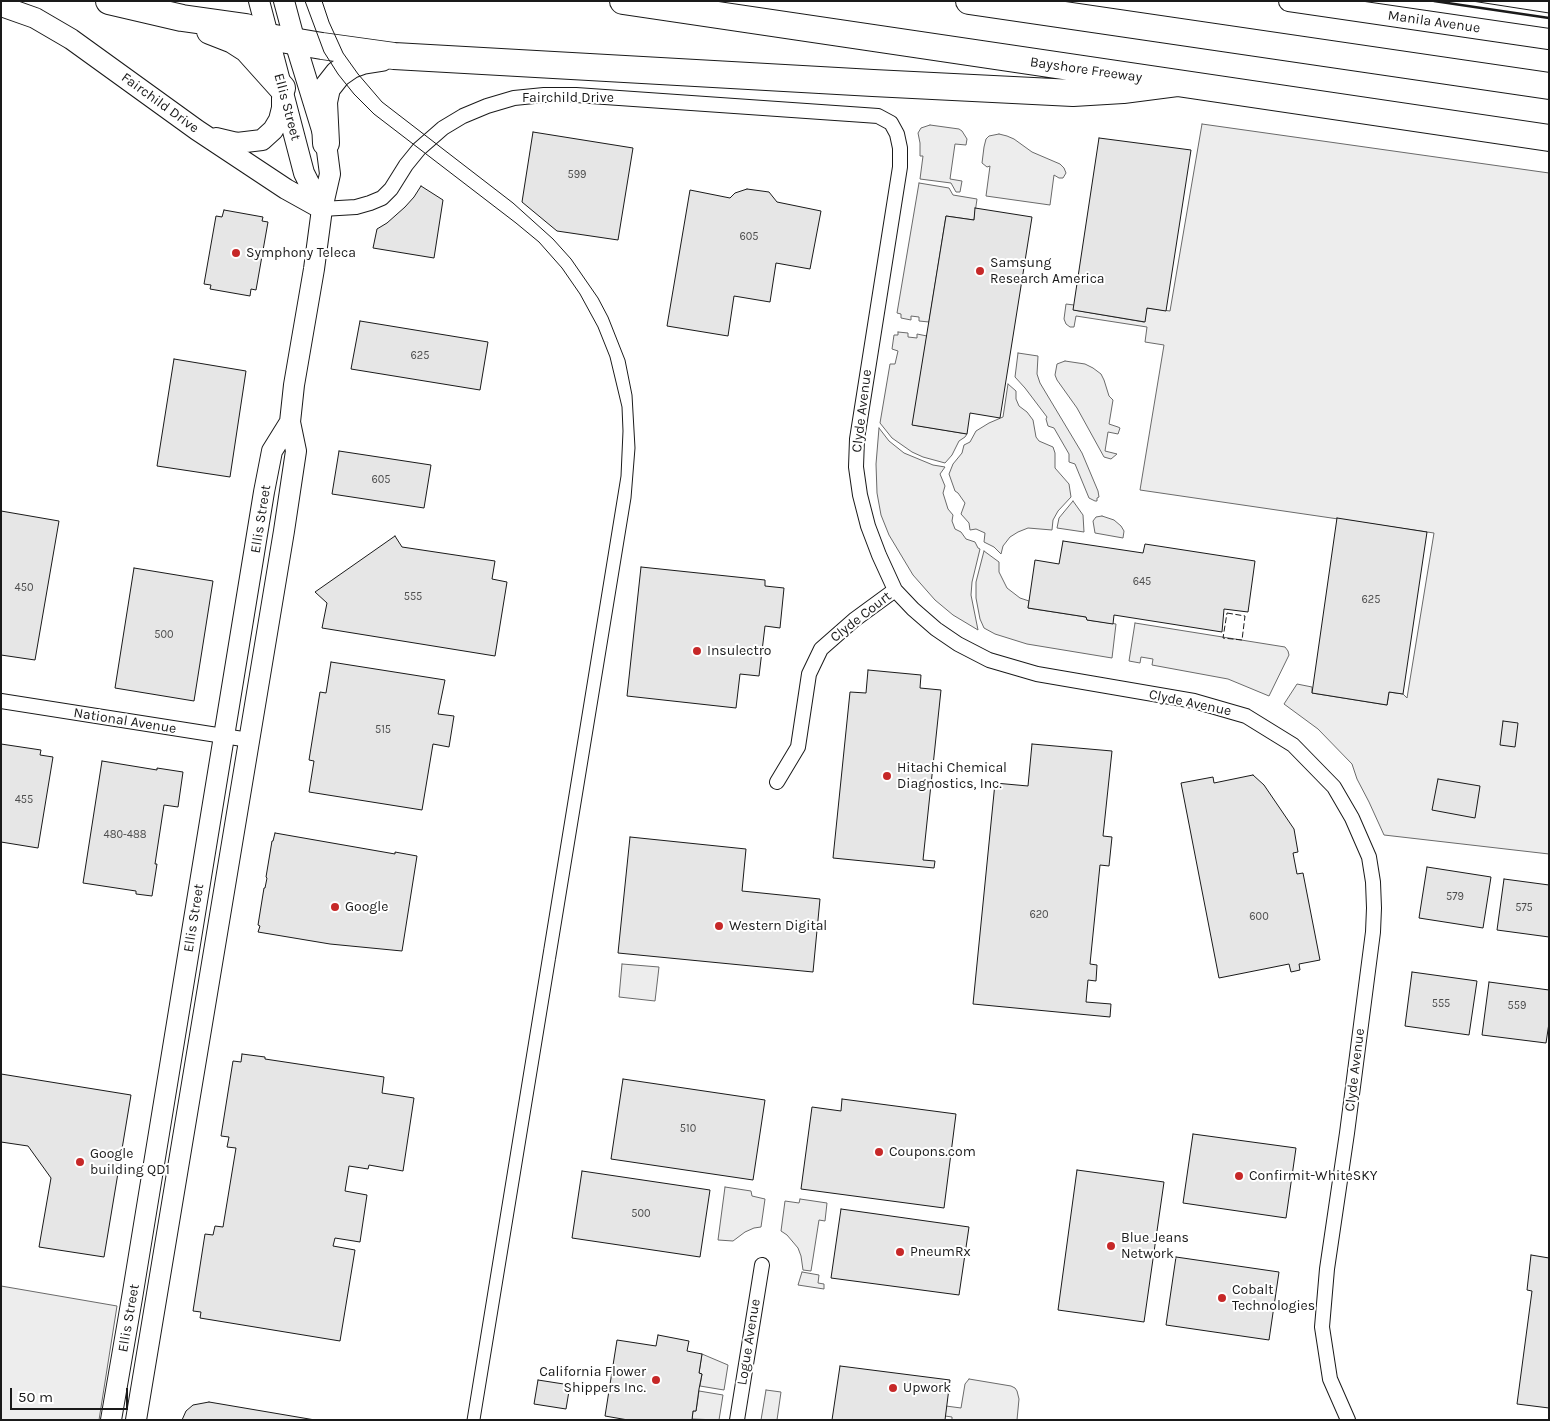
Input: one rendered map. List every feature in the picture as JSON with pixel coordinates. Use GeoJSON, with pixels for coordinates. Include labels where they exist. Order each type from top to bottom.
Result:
{"type":"FeatureCollection","features":[{"type":"Feature","properties":{"kind":"highway"},"geometry":{"type":"LineString","coordinates":[[109,1],[182,18],[246,28],[268,37],[394,56],[1073,94],[1177,83]]}},
{"type":"Feature","properties":{"kind":"highway","name":"Bayshore Freeway"},"geometry":{"type":"LineString","coordinates":[[623,1],[1549,138]]}},
{"type":"Feature","properties":{"kind":"highway"},"geometry":{"type":"LineString","coordinates":[[968,1],[1549,86]]}},
{"type":"Feature","properties":{"kind":"highway"},"geometry":{"type":"LineString","coordinates":[[1096,1],[1169,31]]}},
{"type":"Feature","properties":{"kind":"highway"},"geometry":{"type":"LineString","coordinates":[[182,18],[233,40],[247,49],[282,88]]}},
{"type":"Feature","properties":{"kind":"highway"},"geometry":{"type":"LineString","coordinates":[[326,143],[324,102],[327,88],[338,74],[351,65],[362,61],[394,56]]}},
{"type":"Feature","properties":{"kind":"main road","name":"Ellis Street"},"geometry":{"type":"LineString","coordinates":[[259,1],[304,174],[322,209]]}},
{"type":"Feature","properties":{"kind":"main road","name":"Ellis Street"},"geometry":{"type":"LineString","coordinates":[[136,1420],[296,451],[290,422],[294,386],[322,209],[330,174],[326,143],[284,1]]}},
{"type":"Feature","properties":{"kind":"main road","name":"Manila Avenue"},"geometry":{"type":"LineString","coordinates":[[1289,1],[1549,39]]}},
{"type":"Feature","properties":{"kind":"main road","name":"Fairchild Drive"},"geometry":{"type":"LineString","coordinates":[[1,6],[35,18],[71,39],[197,130],[286,189],[322,209]]}},
{"type":"Feature","properties":{"kind":"main road"},"geometry":{"type":"LineString","coordinates":[[197,130],[237,143],[262,140],[273,130],[279,120],[282,108],[282,88]]}},
{"type":"Feature","properties":{"kind":"main road","name":"Ellis Street"},"geometry":{"type":"LineString","coordinates":[[111,1420],[272,451],[290,422]]}},
{"type":"Feature","properties":{"kind":"street","name":"Fairchild Drive"},"geometry":{"type":"LineString","coordinates":[[322,209],[356,207],[382,198],[391,189],[419,148],[443,128],[463,116],[514,98],[544,95],[576,95],[878,116],[891,123],[897,134]]}},
{"type":"Feature","properties":{"kind":"street","name":"Clyde Avenue"},"geometry":{"type":"LineString","coordinates":[[897,134],[900,148],[900,167],[859,423],[856,467],[860,495],[868,526],[895,590],[936,629],[958,644],[989,660],[1037,674],[1194,701],[1246,716],[1293,745],[1334,787],[1352,818],[1369,856],[1373,882],[1373,924],[1347,1133],[1327,1268],[1322,1327],[1330,1379],[1348,1420]]}},
{"type":"Feature","properties":{"kind":"street","name":"Clyde Court"},"geometry":{"type":"LineString","coordinates":[[777,782],[798,746],[809,674],[821,649],[854,620],[895,590]]}},
{"type":"Feature","properties":{"kind":"street","name":"National Avenue"},"geometry":{"type":"LineString","coordinates":[[1,701],[249,740]]}},
{"type":"Feature","properties":{"kind":"street","name":"Logue Avenue"},"geometry":{"type":"LineString","coordinates":[[737,1420],[762,1265]]}},
{"type":"Feature","properties":{"kind":"shaded area"},"geometry":{"type":"Polygon","coordinates":[[[1202,124],[1549,173],[1549,854],[1384,835],[1357,779],[1352,764],[1318,729],[1284,704],[1297,684],[1312,687],[1312,693],[1387,705],[1389,692],[1403,694],[1407,698],[1434,533],[1140,490],[1164,345],[1145,342],[1147,327],[1076,316],[1074,327],[1070,327],[1064,319],[1066,304],[1074,305],[1074,310],[1144,322],[1147,308],[1170,311],[1202,124]]]}},
{"type":"Feature","properties":{"kind":"shaded area"},"geometry":{"type":"Polygon","coordinates":[[[930,125],[959,129],[967,139],[966,145],[955,144],[950,179],[962,181],[960,192],[956,192],[951,183],[920,179],[923,156],[920,156],[918,133],[921,128],[930,125]]]}},
{"type":"Feature","properties":{"kind":"shaded area"},"geometry":{"type":"Polygon","coordinates":[[[999,134],[1014,139],[1032,152],[1060,164],[1064,168],[1066,173],[1063,178],[1054,175],[1050,205],[986,196],[990,166],[987,167],[982,163],[984,147],[989,136],[999,134]]]}},
{"type":"Feature","properties":{"kind":"shaded area"},"geometry":{"type":"Polygon","coordinates":[[[919,183],[949,188],[953,195],[977,199],[974,220],[946,216],[929,322],[919,321],[919,317],[911,316],[911,320],[901,318],[901,314],[897,313],[919,183]]]}},
{"type":"Feature","properties":{"kind":"shaded area"},"geometry":{"type":"Polygon","coordinates":[[[898,332],[908,333],[908,337],[917,338],[917,334],[927,336],[913,425],[967,434],[959,441],[952,455],[945,463],[912,452],[892,438],[880,423],[890,364],[895,364],[898,351],[892,349],[894,335],[898,335],[898,332]]]}},
{"type":"Feature","properties":{"kind":"shaded area"},"geometry":{"type":"Polygon","coordinates":[[[1018,353],[1038,356],[1037,374],[1040,383],[1082,453],[1098,491],[1099,497],[1097,501],[1089,498],[1075,464],[1069,462],[1069,454],[1054,428],[1048,426],[1047,417],[1015,377],[1018,353]]]}},
{"type":"Feature","properties":{"kind":"shaded area"},"geometry":{"type":"Polygon","coordinates":[[[1065,361],[1085,364],[1101,374],[1104,380],[1109,396],[1113,400],[1109,424],[1120,428],[1118,434],[1108,432],[1105,451],[1117,454],[1111,459],[1104,457],[1077,408],[1057,380],[1055,375],[1057,364],[1065,361]]]}},
{"type":"Feature","properties":{"kind":"shaded area"},"geometry":{"type":"Polygon","coordinates":[[[1008,384],[1016,391],[1016,399],[1019,406],[1033,420],[1036,437],[1039,441],[1053,447],[1055,468],[1069,484],[1071,497],[1058,511],[1053,520],[1052,530],[1028,528],[1018,532],[1010,537],[1003,546],[1001,554],[994,547],[984,542],[985,533],[976,529],[970,530],[969,523],[961,514],[965,503],[955,491],[949,474],[953,464],[962,453],[964,445],[970,442],[976,431],[1003,417],[1008,384]]]}},
{"type":"Feature","properties":{"kind":"shaded area"},"geometry":{"type":"Polygon","coordinates":[[[879,428],[889,441],[904,453],[933,465],[945,467],[940,474],[945,486],[943,493],[948,509],[953,515],[952,521],[955,529],[961,532],[966,539],[975,542],[980,549],[972,582],[971,595],[978,630],[953,615],[935,600],[913,575],[889,535],[881,515],[877,493],[876,464],[879,428]]]}},
{"type":"Feature","properties":{"kind":"shaded area"},"geometry":{"type":"Polygon","coordinates":[[[1073,501],[1083,515],[1084,532],[1057,528],[1059,518],[1073,501]]]}},
{"type":"Feature","properties":{"kind":"shaded area"},"geometry":{"type":"Polygon","coordinates":[[[1102,516],[1114,520],[1121,526],[1124,531],[1123,538],[1095,533],[1093,521],[1096,517],[1102,516]]]}},
{"type":"Feature","properties":{"kind":"shaded area"},"geometry":{"type":"Polygon","coordinates":[[[984,551],[999,562],[999,572],[1007,588],[1020,598],[1029,601],[1028,608],[1086,617],[1087,620],[1116,624],[1112,658],[1027,644],[995,634],[984,628],[980,619],[976,598],[976,582],[984,551]]]}},
{"type":"Feature","properties":{"kind":"shaded area"},"geometry":{"type":"Polygon","coordinates":[[[1135,623],[1285,647],[1289,655],[1269,696],[1228,679],[1152,665],[1153,659],[1141,657],[1140,663],[1129,661],[1135,623]]]}},
{"type":"Feature","properties":{"kind":"shaded area"},"geometry":{"type":"Polygon","coordinates":[[[622,964],[659,967],[655,1001],[619,997],[622,964]]]}},
{"type":"Feature","properties":{"kind":"shaded area"},"geometry":{"type":"Polygon","coordinates":[[[725,1187],[751,1191],[752,1196],[765,1199],[761,1227],[745,1232],[733,1241],[718,1240],[725,1187]]]}},
{"type":"Feature","properties":{"kind":"shaded area"},"geometry":{"type":"Polygon","coordinates":[[[800,1199],[827,1203],[825,1221],[819,1220],[811,1271],[803,1270],[798,1248],[781,1231],[785,1201],[799,1203],[800,1199]]]}},
{"type":"Feature","properties":{"kind":"shaded area"},"geometry":{"type":"Polygon","coordinates":[[[802,1272],[819,1275],[818,1283],[824,1284],[824,1289],[798,1285],[802,1272]]]}},
{"type":"Feature","properties":{"kind":"shaded area"},"geometry":{"type":"Polygon","coordinates":[[[1,1286],[117,1306],[99,1420],[1,1420],[1,1286]]]}},
{"type":"Feature","properties":{"kind":"shaded area"},"geometry":{"type":"Polygon","coordinates":[[[702,1354],[728,1365],[724,1390],[700,1386],[702,1374],[699,1373],[702,1354]]]}},
{"type":"Feature","properties":{"kind":"shaded area"},"geometry":{"type":"Polygon","coordinates":[[[969,1379],[1015,1388],[1019,1399],[1017,1420],[952,1420],[952,1417],[945,1416],[946,1406],[961,1408],[965,1384],[969,1379]]]}},
{"type":"Feature","properties":{"kind":"shaded area"},"geometry":{"type":"Polygon","coordinates":[[[766,1390],[781,1392],[777,1420],[761,1420],[766,1390]]]}},
{"type":"Feature","properties":{"kind":"shaded area"},"geometry":{"type":"Polygon","coordinates":[[[699,1391],[723,1395],[719,1420],[692,1419],[693,1411],[696,1411],[699,1391]]]}},
{"type":"Feature","properties":{"kind":"building"},"geometry":{"type":"Polygon","coordinates":[[[533,132],[633,148],[618,240],[557,231],[522,202],[533,132]]]}},
{"type":"Feature","properties":{"kind":"building"},"geometry":{"type":"Polygon","coordinates":[[[1099,138],[1191,150],[1166,311],[1147,308],[1145,322],[1073,310],[1099,138]]]}},
{"type":"Feature","properties":{"kind":"building"},"geometry":{"type":"Polygon","coordinates":[[[421,186],[443,200],[434,258],[373,248],[377,229],[405,207],[421,186]]]}},
{"type":"Feature","properties":{"kind":"building"},"geometry":{"type":"Polygon","coordinates":[[[747,189],[769,192],[777,202],[821,211],[810,269],[776,263],[770,302],[734,296],[728,336],[667,326],[690,190],[730,198],[735,193],[747,189]]]}},
{"type":"Feature","properties":{"kind":"building","name":"Samsung Research America"},"geometry":{"type":"Polygon","coordinates":[[[975,208],[1032,217],[1000,418],[970,413],[967,434],[912,425],[946,216],[974,220],[975,208]]]}},
{"type":"Feature","properties":{"kind":"building","name":"Symphony Teleca"},"geometry":{"type":"Polygon","coordinates":[[[224,210],[263,217],[262,221],[268,222],[256,290],[251,289],[250,296],[210,289],[211,285],[204,284],[216,216],[222,217],[224,210]]]}},
{"type":"Feature","properties":{"kind":"building"},"geometry":{"type":"Polygon","coordinates":[[[360,321],[488,342],[480,390],[351,369],[360,321]]]}},
{"type":"Feature","properties":{"kind":"building"},"geometry":{"type":"Polygon","coordinates":[[[174,359],[246,371],[230,477],[157,466],[174,359]]]}},
{"type":"Feature","properties":{"kind":"building"},"geometry":{"type":"Polygon","coordinates":[[[339,451],[431,465],[424,508],[332,494],[339,451]]]}},
{"type":"Feature","properties":{"kind":"building"},"geometry":{"type":"Polygon","coordinates":[[[1,511],[59,521],[35,660],[1,655],[1,511]]]}},
{"type":"Feature","properties":{"kind":"building"},"geometry":{"type":"Polygon","coordinates":[[[1337,518],[1427,532],[1403,694],[1389,692],[1387,705],[1312,693],[1337,518]]]}},
{"type":"Feature","properties":{"kind":"building"},"geometry":{"type":"Polygon","coordinates":[[[395,536],[402,547],[495,561],[492,579],[507,582],[495,656],[322,628],[327,603],[315,592],[395,536]]]}},
{"type":"Feature","properties":{"kind":"building"},"geometry":{"type":"Polygon","coordinates":[[[1063,541],[1143,553],[1145,544],[1255,561],[1248,612],[1224,609],[1222,632],[1114,615],[1113,624],[1087,620],[1086,617],[1028,608],[1035,560],[1059,564],[1063,541]]]}},
{"type":"Feature","properties":{"kind":"building","name":"Insulectro"},"geometry":{"type":"Polygon","coordinates":[[[641,567],[765,580],[765,586],[784,588],[780,628],[765,626],[759,676],[740,674],[736,708],[627,696],[641,567]]]}},
{"type":"Feature","properties":{"kind":"building"},"geometry":{"type":"Polygon","coordinates":[[[134,568],[213,581],[194,701],[115,688],[134,568]]]}},
{"type":"Feature","properties":{"kind":"building"},"geometry":{"type":"Polygon","coordinates":[[[331,662],[445,680],[438,714],[454,716],[449,747],[433,744],[422,810],[309,792],[314,761],[309,760],[320,692],[326,693],[331,662]]]}},
{"type":"Feature","properties":{"kind":"building","name":"Hitachi Chemical Diagnostics, Inc."},"geometry":{"type":"Polygon","coordinates":[[[868,670],[921,675],[920,688],[941,690],[923,860],[935,861],[934,868],[833,858],[850,692],[866,693],[868,670]]]}},
{"type":"Feature","properties":{"kind":"building"},"geometry":{"type":"Polygon","coordinates":[[[1503,721],[1518,723],[1515,747],[1500,745],[1503,721]]]}},
{"type":"Feature","properties":{"kind":"building"},"geometry":{"type":"Polygon","coordinates":[[[1,744],[41,750],[40,755],[53,757],[38,848],[1,842],[1,744]]]}},
{"type":"Feature","properties":{"kind":"building"},"geometry":{"type":"Polygon","coordinates":[[[1032,744],[1112,751],[1103,836],[1112,837],[1109,866],[1100,865],[1090,964],[1097,965],[1096,981],[1088,980],[1086,1002],[1111,1004],[1110,1017],[973,1004],[995,783],[1028,786],[1032,744]]]}},
{"type":"Feature","properties":{"kind":"building"},"geometry":{"type":"Polygon","coordinates":[[[102,761],[157,770],[157,768],[183,772],[178,807],[164,805],[152,896],[136,894],[136,891],[83,883],[102,761]]]}},
{"type":"Feature","properties":{"kind":"building"},"geometry":{"type":"Polygon","coordinates":[[[1253,775],[1264,785],[1294,829],[1298,852],[1293,853],[1297,874],[1303,873],[1320,960],[1299,964],[1300,970],[1291,972],[1289,964],[1219,978],[1181,783],[1213,777],[1214,783],[1253,775]]]}},
{"type":"Feature","properties":{"kind":"building"},"geometry":{"type":"Polygon","coordinates":[[[1438,779],[1480,786],[1475,818],[1432,810],[1438,779]]]}},
{"type":"Feature","properties":{"kind":"building","name":"Google"},"geometry":{"type":"Polygon","coordinates":[[[275,833],[395,854],[395,852],[417,856],[402,951],[330,944],[258,932],[272,841],[275,833]]]}},
{"type":"Feature","properties":{"kind":"building","name":"Western Digital"},"geometry":{"type":"Polygon","coordinates":[[[630,837],[746,849],[742,891],[820,899],[813,972],[618,953],[630,837]]]}},
{"type":"Feature","properties":{"kind":"building"},"geometry":{"type":"Polygon","coordinates":[[[1427,867],[1491,877],[1483,928],[1419,918],[1427,867]]]}},
{"type":"Feature","properties":{"kind":"building"},"geometry":{"type":"Polygon","coordinates":[[[1504,879],[1549,885],[1549,937],[1497,930],[1504,879]]]}},
{"type":"Feature","properties":{"kind":"building"},"geometry":{"type":"Polygon","coordinates":[[[1412,972],[1477,981],[1469,1035],[1405,1026],[1412,972]]]}},
{"type":"Feature","properties":{"kind":"building"},"geometry":{"type":"Polygon","coordinates":[[[1489,982],[1549,990],[1549,1023],[1546,1043],[1482,1035],[1489,982]]]}},
{"type":"Feature","properties":{"kind":"building"},"geometry":{"type":"Polygon","coordinates":[[[242,1054],[384,1077],[382,1093],[414,1098],[403,1171],[369,1165],[368,1169],[349,1166],[345,1191],[367,1195],[360,1242],[335,1238],[333,1246],[355,1250],[340,1341],[200,1318],[201,1312],[193,1311],[205,1234],[213,1235],[215,1226],[223,1227],[236,1148],[227,1147],[229,1137],[221,1136],[233,1061],[241,1062],[242,1054]]]}},
{"type":"Feature","properties":{"kind":"building","name":"Google building QD1"},"geometry":{"type":"Polygon","coordinates":[[[1,1074],[131,1095],[104,1257],[39,1247],[51,1178],[28,1146],[1,1142],[1,1074]]]}},
{"type":"Feature","properties":{"kind":"building"},"geometry":{"type":"Polygon","coordinates":[[[623,1079],[765,1100],[753,1180],[611,1159],[623,1079]]]}},
{"type":"Feature","properties":{"kind":"building","name":"Coupons.com"},"geometry":{"type":"Polygon","coordinates":[[[842,1099],[956,1114],[944,1208],[801,1189],[812,1107],[841,1111],[842,1099]]]}},
{"type":"Feature","properties":{"kind":"building","name":"Confirmit-WhiteSKY"},"geometry":{"type":"Polygon","coordinates":[[[1193,1134],[1296,1148],[1286,1218],[1183,1203],[1193,1134]]]}},
{"type":"Feature","properties":{"kind":"building","name":"Blue Jeans Network"},"geometry":{"type":"Polygon","coordinates":[[[1077,1170],[1164,1182],[1144,1322],[1058,1310],[1077,1170]]]}},
{"type":"Feature","properties":{"kind":"building"},"geometry":{"type":"Polygon","coordinates":[[[582,1171],[710,1190],[700,1257],[572,1238],[582,1171]]]}},
{"type":"Feature","properties":{"kind":"building","name":"PneumRx"},"geometry":{"type":"Polygon","coordinates":[[[841,1209],[969,1227],[959,1295],[831,1278],[841,1209]]]}},
{"type":"Feature","properties":{"kind":"building"},"geometry":{"type":"Polygon","coordinates":[[[1531,1255],[1549,1258],[1549,1408],[1517,1404],[1532,1291],[1527,1290],[1531,1255]]]}},
{"type":"Feature","properties":{"kind":"building","name":"Cobalt Technologies"},"geometry":{"type":"Polygon","coordinates":[[[1176,1257],[1279,1272],[1269,1340],[1166,1325],[1176,1257]]]}},
{"type":"Feature","properties":{"kind":"building","name":"California Flower Shippers Inc."},"geometry":{"type":"Polygon","coordinates":[[[658,1335],[689,1341],[687,1351],[702,1354],[699,1373],[702,1374],[696,1411],[693,1411],[692,1420],[628,1420],[605,1416],[617,1340],[656,1346],[658,1335]]]}},
{"type":"Feature","properties":{"kind":"building","name":"Upwork"},"geometry":{"type":"Polygon","coordinates":[[[840,1366],[950,1380],[945,1420],[832,1420],[840,1366]]]}},
{"type":"Feature","properties":{"kind":"building"},"geometry":{"type":"Polygon","coordinates":[[[538,1380],[570,1385],[566,1409],[534,1404],[538,1380]]]}},
{"type":"Feature","properties":{"kind":"building"},"geometry":{"type":"Polygon","coordinates":[[[209,1402],[315,1420],[182,1420],[186,1411],[193,1405],[209,1402]]]}},
{"type":"Feature","properties":{"kind":"tram line"},"geometry":{"type":"LineString","coordinates":[[305,1],[324,52],[354,94],[374,114],[539,242],[562,268],[580,294],[598,327],[610,357],[622,407],[621,476],[467,1420]]}},
{"type":"Feature","properties":{"kind":"tram line"},"geometry":{"type":"LineString","coordinates":[[322,1],[343,53],[382,102],[513,203],[553,239],[571,259],[598,298],[608,317],[625,360],[632,395],[635,448],[631,498],[480,1420]]}},
{"type":"Feature","properties":{"kind":"tram line"},"geometry":{"type":"LineString","coordinates":[[1472,1],[1549,13]]}},
{"type":"Feature","properties":{"kind":"fence"},"geometry":{"type":"LineString","coordinates":[[1227,613],[1245,616],[1242,640],[1223,638],[1227,613]]}},
{"type":"Feature","properties":{"kind":"wall"},"geometry":{"type":"LineString","coordinates":[[1434,1],[1549,18]]}},
{"type":"Feature","properties":{"kind":"place","name":"Symphony Teleca"},"geometry":{"type":"Point","coordinates":[236,253]}},
{"type":"Feature","properties":{"kind":"place","name":"Samsung Research America"},"geometry":{"type":"Point","coordinates":[980,271]}},
{"type":"Feature","properties":{"kind":"place","name":"Insulectro"},"geometry":{"type":"Point","coordinates":[697,651]}},
{"type":"Feature","properties":{"kind":"place","name":"Hitachi Chemical Diagnostics, Inc."},"geometry":{"type":"Point","coordinates":[887,776]}},
{"type":"Feature","properties":{"kind":"place","name":"Google"},"geometry":{"type":"Point","coordinates":[335,907]}},
{"type":"Feature","properties":{"kind":"place","name":"Western Digital"},"geometry":{"type":"Point","coordinates":[719,926]}},
{"type":"Feature","properties":{"kind":"place","name":"Coupons.com"},"geometry":{"type":"Point","coordinates":[879,1152]}},
{"type":"Feature","properties":{"kind":"place","name":"Google building QD1"},"geometry":{"type":"Point","coordinates":[80,1162]}},
{"type":"Feature","properties":{"kind":"place","name":"Confirmit-WhiteSKY"},"geometry":{"type":"Point","coordinates":[1239,1176]}},
{"type":"Feature","properties":{"kind":"place","name":"Blue Jeans Network"},"geometry":{"type":"Point","coordinates":[1111,1246]}},
{"type":"Feature","properties":{"kind":"place","name":"PneumRx"},"geometry":{"type":"Point","coordinates":[900,1252]}},
{"type":"Feature","properties":{"kind":"place","name":"Cobalt Technologies"},"geometry":{"type":"Point","coordinates":[1222,1298]}},
{"type":"Feature","properties":{"kind":"place","name":"California Flower Shippers Inc."},"geometry":{"type":"Point","coordinates":[656,1380]}},
{"type":"Feature","properties":{"kind":"place","name":"Upwork"},"geometry":{"type":"Point","coordinates":[893,1388]}}]}
